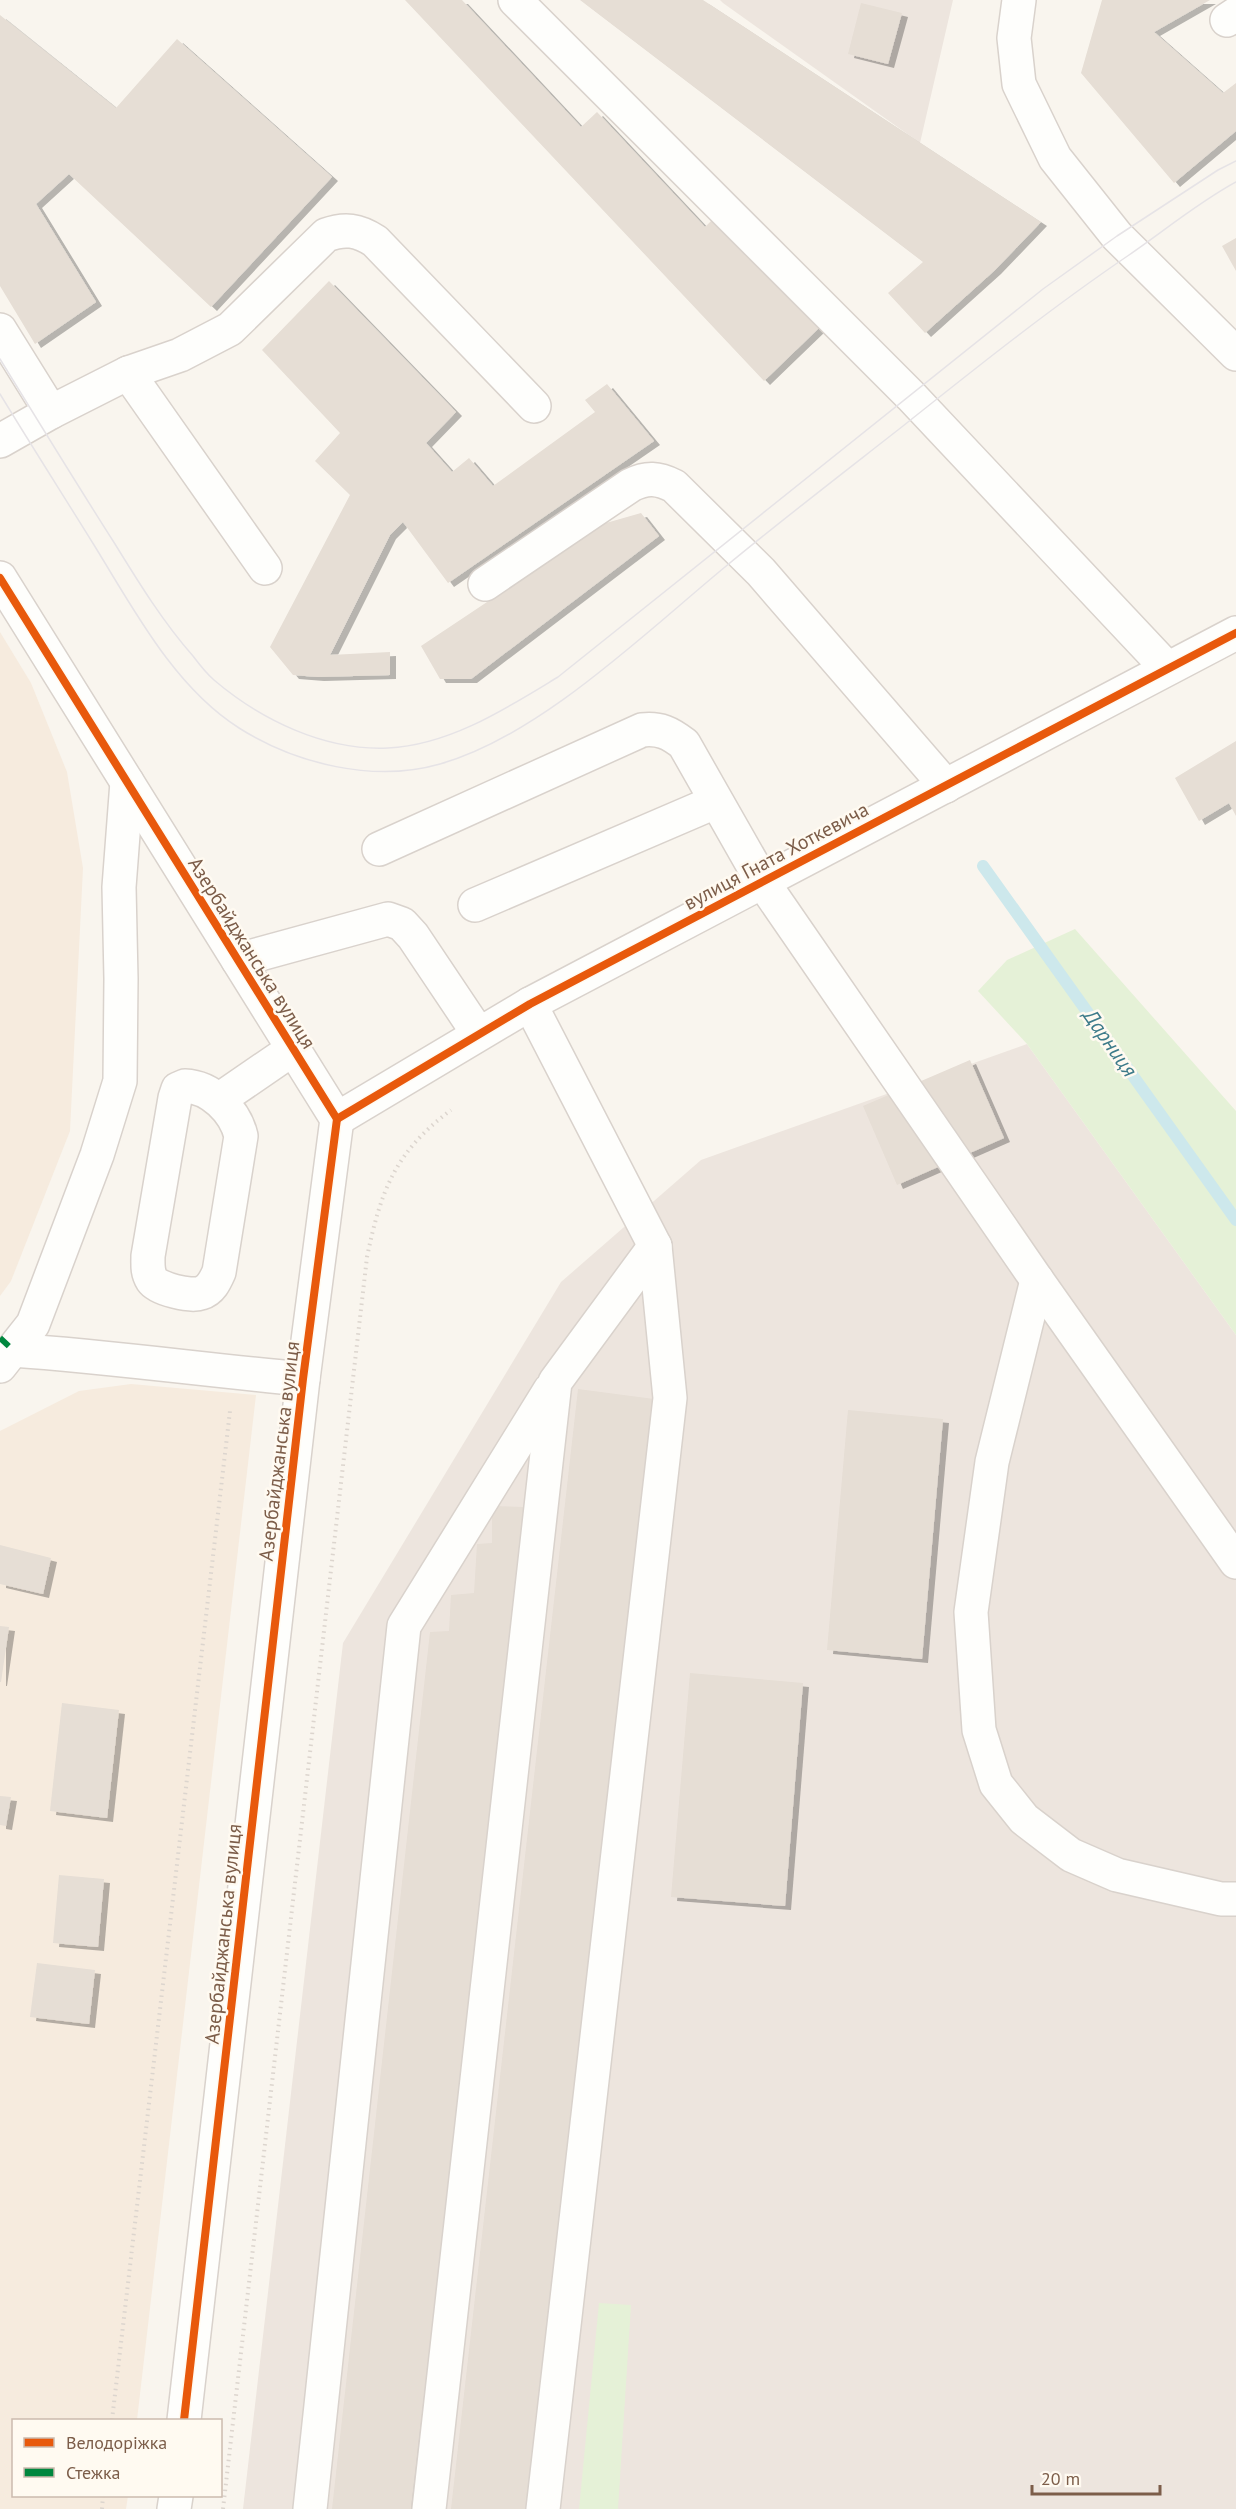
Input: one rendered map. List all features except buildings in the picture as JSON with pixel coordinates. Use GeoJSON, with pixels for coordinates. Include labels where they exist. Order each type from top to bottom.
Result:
{"type":"FeatureCollection","features":[{"type":"Feature","properties":{"kind":"street"},"geometry":{"type":"LineString","coordinates":[[515,0],[911,396],[1167,668]]}},
{"type":"Feature","properties":{"kind":"street"},"geometry":{"type":"LineString","coordinates":[[1019,0],[1014,38],[1019,84],[1055,158],[1117,236],[1236,354]]}},
{"type":"Feature","properties":{"kind":"street"},"geometry":{"type":"LineString","coordinates":[[0,441],[128,373],[180,355],[230,328],[326,235],[339,230],[359,231],[375,241],[534,406]]}},
{"type":"Feature","properties":{"kind":"street"},"geometry":{"type":"LineString","coordinates":[[0,330],[51,412]]}},
{"type":"Feature","properties":{"kind":"street"},"geometry":{"type":"LineString","coordinates":[[128,373],[265,568]]}},
{"type":"Feature","properties":{"kind":"street"},"geometry":{"type":"LineString","coordinates":[[485,584],[631,484],[644,479],[660,479],[674,486],[761,572],[946,786]]}},
{"type":"Feature","properties":{"kind":"street","name":"Азербайджанська вулиця"},"geometry":{"type":"LineString","coordinates":[[0,578],[337,1119],[303,1379],[184,2419]]}},
{"type":"Feature","properties":{"kind":"street","name":"вулиця Гната Хоткевича"},"geometry":{"type":"LineString","coordinates":[[337,1119],[530,1004],[1236,633]]}},
{"type":"Feature","properties":{"kind":"street"},"geometry":{"type":"LineString","coordinates":[[379,849],[642,730],[657,729],[671,734],[684,744],[762,881],[1037,1280],[1236,1562]]}},
{"type":"Feature","properties":{"kind":"street"},"geometry":{"type":"LineString","coordinates":[[7,1358],[33,1324],[98,1155],[120,1081],[119,887],[127,782]]}},
{"type":"Feature","properties":{"kind":"street"},"geometry":{"type":"LineString","coordinates":[[475,905],[715,802]]}},
{"type":"Feature","properties":{"kind":"street"},"geometry":{"type":"LineString","coordinates":[[238,960],[388,918],[402,924],[413,936],[478,1033]]}},
{"type":"Feature","properties":{"kind":"street"},"geometry":{"type":"LineString","coordinates":[[530,1004],[655,1246],[670,1398],[543,2509]]}},
{"type":"Feature","properties":{"kind":"street"},"geometry":{"type":"LineString","coordinates":[[220,1099],[293,1049]]}},
{"type":"Feature","properties":{"kind":"street"},"geometry":{"type":"LineString","coordinates":[[193,1086],[220,1099],[239,1126],[241,1136],[219,1272],[208,1290],[199,1294],[165,1289],[152,1282],[147,1270],[175,1098],[178,1089],[193,1086]]}},
{"type":"Feature","properties":{"kind":"street"},"geometry":{"type":"LineString","coordinates":[[310,2509],[404,1626],[555,1382],[655,1246]]}},
{"type":"Feature","properties":{"kind":"street"},"geometry":{"type":"LineString","coordinates":[[1037,1280],[992,1462],[971,1612],[979,1730],[996,1784],[1024,1819],[1071,1855],[1117,1875],[1221,1899],[1236,1899]]}},
{"type":"Feature","properties":{"kind":"street"},"geometry":{"type":"LineString","coordinates":[[7,1358],[80,1355],[303,1379]]}},
{"type":"Feature","properties":{"kind":"street"},"geometry":{"type":"LineString","coordinates":[[429,2509],[555,1382]]}},
{"type":"Feature","properties":{"kind":"path"},"geometry":{"type":"LineString","coordinates":[[223,2509],[368,1257],[376,1216],[389,1180],[407,1150],[430,1125],[451,1110]]}},
{"type":"Feature","properties":{"kind":"path"},"geometry":{"type":"LineString","coordinates":[[112,2419],[235,1373]]}},
{"type":"Feature","properties":{"kind":"shaded area"},"geometry":{"type":"Polygon","coordinates":[[[720,0],[953,0],[920,143],[723,3],[720,0]]]}},
{"type":"Feature","properties":{"kind":"shaded area"},"geometry":{"type":"Polygon","coordinates":[[[0,632],[31,683],[67,772],[83,868],[70,1131],[11,1281],[0,1296],[0,632]]]}},
{"type":"Feature","properties":{"kind":"shaded area"},"geometry":{"type":"Polygon","coordinates":[[[1027,1044],[1236,1335],[1236,2509],[243,2509],[343,1643],[561,1282],[701,1160],[1027,1044]]]}},
{"type":"Feature","properties":{"kind":"shaded area"},"geometry":{"type":"Polygon","coordinates":[[[131,1384],[256,1395],[137,2419],[12,2419],[12,2497],[128,2497],[126,2509],[0,2509],[0,1431],[79,1391],[131,1384]]]}},
{"type":"Feature","properties":{"kind":"green space"},"geometry":{"type":"Polygon","coordinates":[[[1075,929],[1236,1111],[1236,1335],[1027,1044],[978,991],[1007,960],[1075,929]]]}},
{"type":"Feature","properties":{"kind":"green space"},"geometry":{"type":"Polygon","coordinates":[[[599,2303],[631,2305],[618,2509],[579,2509],[599,2303]]]}},
{"type":"Feature","properties":{"kind":"waterway","name":"Дарниця"},"geometry":{"type":"LineString","coordinates":[[983,866],[1236,1220]]}},
{"type":"Feature","properties":{"kind":"tram line"},"geometry":{"type":"LineString","coordinates":[[0,359],[152,602],[211,677],[232,695],[273,720],[318,738],[364,748],[411,745],[434,740],[477,723],[558,677],[1043,289],[1117,236],[1218,170],[1236,161]]}},
{"type":"Feature","properties":{"kind":"tram line"},"geometry":{"type":"LineString","coordinates":[[0,394],[157,645],[194,691],[216,711],[261,741],[310,760],[336,767],[362,770],[415,769],[440,764],[478,750],[516,731],[553,707],[626,651],[769,531],[1014,338],[1195,208],[1236,182]]}},
{"type":"Feature","properties":{"kind":"marked path"},"geometry":{"type":"LineString","coordinates":[[0,1338],[13,1350]]}},
{"type":"Feature","properties":{"kind":"cycle path"},"geometry":{"type":"LineString","coordinates":[[0,578],[337,1119],[303,1379],[184,2419]]}},
{"type":"Feature","properties":{"kind":"cycle path"},"geometry":{"type":"LineString","coordinates":[[337,1119],[530,1004],[1236,633]]}}]}
